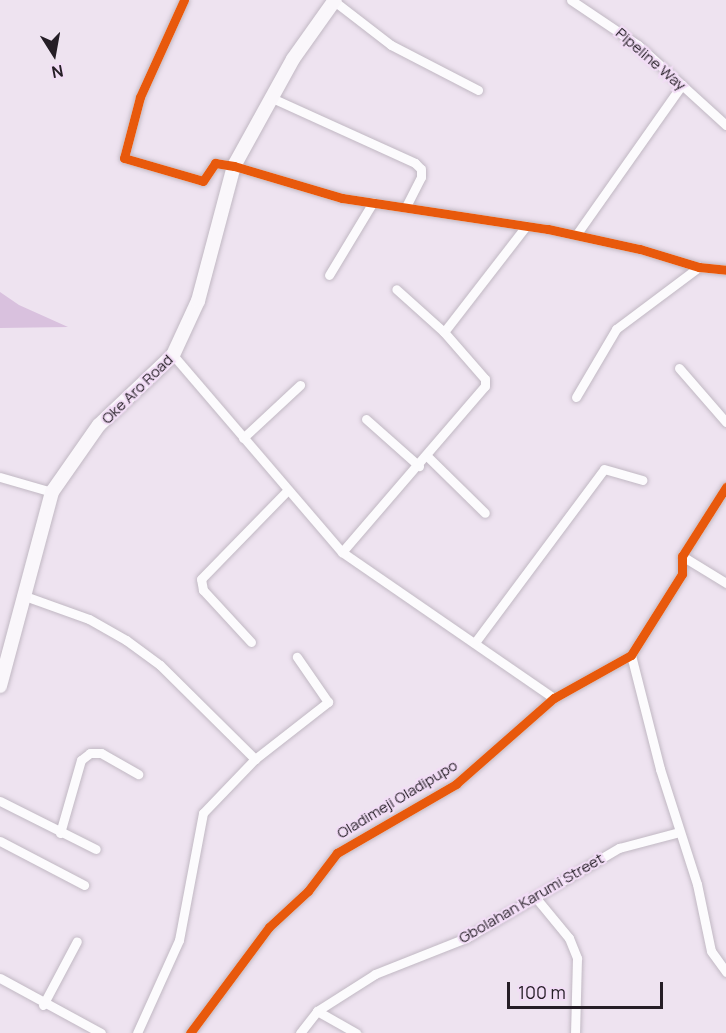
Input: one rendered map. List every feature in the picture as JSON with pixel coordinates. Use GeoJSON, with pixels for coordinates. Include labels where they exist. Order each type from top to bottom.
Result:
{"type":"FeatureCollection","features":[{"type":"Feature","properties":{"kind":"main road","name":"Oke Aro Road"},"geometry":{"type":"LineString","coordinates":[[0,686],[14,642],[22,595],[52,492],[99,425],[173,355],[198,301],[234,166],[293,59],[335,1]]}},
{"type":"Feature","properties":{"kind":"street"},"geometry":{"type":"LineString","coordinates":[[184,0],[140,97],[124,158],[203,181],[215,163],[234,166],[308,191],[526,226],[640,249],[699,267],[726,270]]}},
{"type":"Feature","properties":{"kind":"street","name":"Pipeline Way"},"geometry":{"type":"LineString","coordinates":[[571,0],[620,30],[726,126]]}},
{"type":"Feature","properties":{"kind":"street"},"geometry":{"type":"LineString","coordinates":[[335,1],[391,45],[478,90]]}},
{"type":"Feature","properties":{"kind":"street"},"geometry":{"type":"LineString","coordinates":[[576,236],[682,85]]}},
{"type":"Feature","properties":{"kind":"street"},"geometry":{"type":"LineString","coordinates":[[273,98],[415,163],[421,169],[421,177],[406,207]]}},
{"type":"Feature","properties":{"kind":"street"},"geometry":{"type":"LineString","coordinates":[[329,275],[373,202]]}},
{"type":"Feature","properties":{"kind":"street"},"geometry":{"type":"LineString","coordinates":[[444,332],[526,226]]}},
{"type":"Feature","properties":{"kind":"street"},"geometry":{"type":"LineString","coordinates":[[576,397],[616,329],[699,267]]}},
{"type":"Feature","properties":{"kind":"street"},"geometry":{"type":"LineString","coordinates":[[342,552],[419,466],[485,386],[485,379],[444,332],[396,289]]}},
{"type":"Feature","properties":{"kind":"street"},"geometry":{"type":"LineString","coordinates":[[173,355],[342,552],[476,640],[554,698]]}},
{"type":"Feature","properties":{"kind":"street"},"geometry":{"type":"LineString","coordinates":[[679,368],[726,422]]}},
{"type":"Feature","properties":{"kind":"street"},"geometry":{"type":"LineString","coordinates":[[243,438],[300,385]]}},
{"type":"Feature","properties":{"kind":"street"},"geometry":{"type":"LineString","coordinates":[[366,419],[419,466]]}},
{"type":"Feature","properties":{"kind":"street"},"geometry":{"type":"LineString","coordinates":[[427,456],[485,513]]}},
{"type":"Feature","properties":{"kind":"street"},"geometry":{"type":"LineString","coordinates":[[476,640],[604,469],[642,480]]}},
{"type":"Feature","properties":{"kind":"street"},"geometry":{"type":"LineString","coordinates":[[0,477],[52,492]]}},
{"type":"Feature","properties":{"kind":"street"},"geometry":{"type":"LineString","coordinates":[[726,487],[682,556],[682,574],[631,655],[679,831],[697,884],[711,951],[726,972]]}},
{"type":"Feature","properties":{"kind":"street"},"geometry":{"type":"LineString","coordinates":[[251,642],[203,591],[201,579],[287,490]]}},
{"type":"Feature","properties":{"kind":"street"},"geometry":{"type":"LineString","coordinates":[[682,556],[726,583]]}},
{"type":"Feature","properties":{"kind":"street"},"geometry":{"type":"LineString","coordinates":[[22,595],[89,619],[126,640],[160,665],[255,759]]}},
{"type":"Feature","properties":{"kind":"street","name":"Oladimeji Oladipupo"},"geometry":{"type":"LineString","coordinates":[[190,1033],[269,927],[308,891],[337,853],[456,784],[554,698],[631,655]]}},
{"type":"Feature","properties":{"kind":"street"},"geometry":{"type":"LineString","coordinates":[[137,1033],[179,940],[203,813],[255,759],[328,702],[297,657]]}},
{"type":"Feature","properties":{"kind":"street"},"geometry":{"type":"LineString","coordinates":[[60,833],[81,760],[90,753],[101,753],[138,774]]}},
{"type":"Feature","properties":{"kind":"street"},"geometry":{"type":"LineString","coordinates":[[0,801],[96,849]]}},
{"type":"Feature","properties":{"kind":"street","name":"Gbolahan Karumi Street"},"geometry":{"type":"LineString","coordinates":[[300,1033],[316,1011],[375,974],[466,938],[619,848],[679,831]]}},
{"type":"Feature","properties":{"kind":"street"},"geometry":{"type":"LineString","coordinates":[[0,841],[84,885]]}},
{"type":"Feature","properties":{"kind":"street"},"geometry":{"type":"LineString","coordinates":[[536,898],[569,938],[577,958],[575,1033]]}},
{"type":"Feature","properties":{"kind":"street"},"geometry":{"type":"LineString","coordinates":[[43,1005],[77,941]]}},
{"type":"Feature","properties":{"kind":"street"},"geometry":{"type":"LineString","coordinates":[[0,978],[43,1005],[101,1033]]}},
{"type":"Feature","properties":{"kind":"street"},"geometry":{"type":"LineString","coordinates":[[316,1011],[356,1033]]}},
{"type":"Feature","properties":{"kind":"shaded area"},"geometry":{"type":"Polygon","coordinates":[[[0,292],[19,305],[68,327],[0,328],[0,292]]]}},
{"type":"Feature","properties":{"kind":"cycle path"},"geometry":{"type":"LineString","coordinates":[[184,0],[140,97],[124,158],[203,181],[215,163],[234,166],[342,198],[548,229],[640,249],[699,267],[726,270]]}},
{"type":"Feature","properties":{"kind":"cycle path"},"geometry":{"type":"LineString","coordinates":[[190,1033],[269,927],[308,891],[337,853],[456,784],[554,698],[631,655],[682,574],[682,556],[726,487]]}}]}
